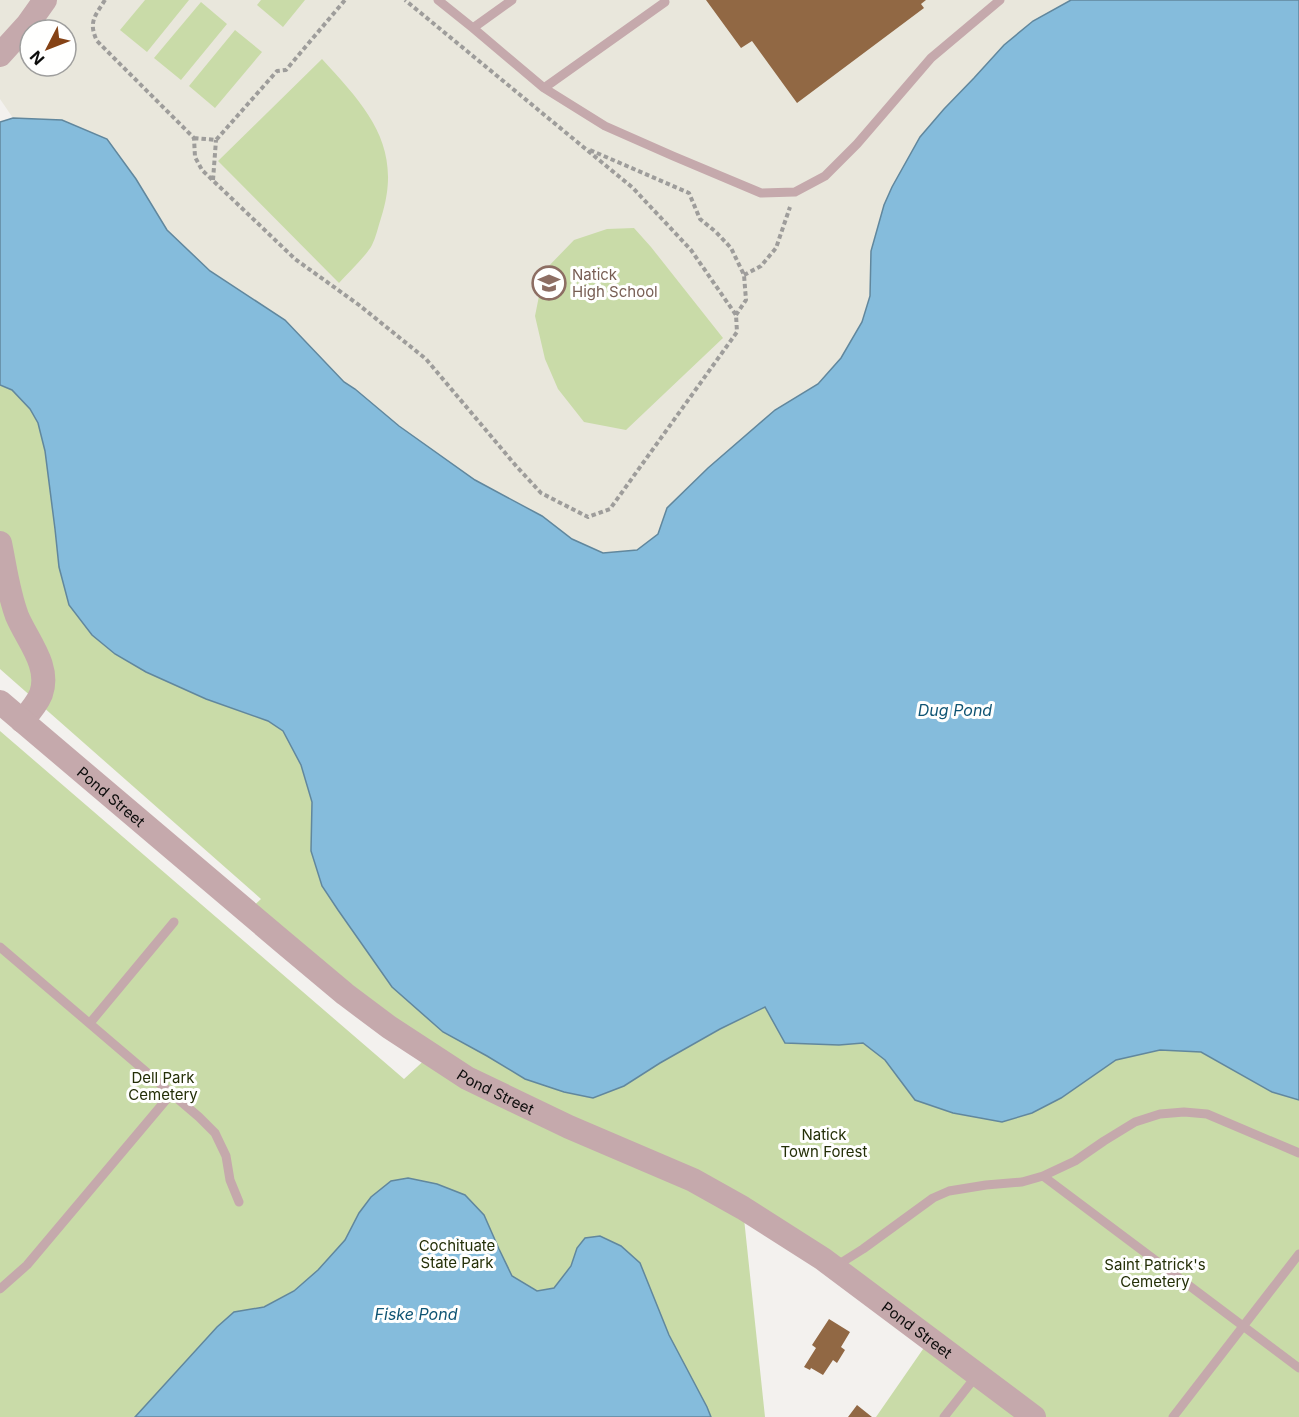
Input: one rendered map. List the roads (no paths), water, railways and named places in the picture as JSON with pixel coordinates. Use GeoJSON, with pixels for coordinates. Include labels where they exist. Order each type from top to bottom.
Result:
{"type":"FeatureCollection","features":[{"type":"Feature","properties":{"kind":"street"},"geometry":{"type":"LineString","coordinates":[[0,55],[28,24],[45,0]]}},
{"type":"Feature","properties":{"kind":"street"},"geometry":{"type":"LineString","coordinates":[[0,543],[17,615],[41,665],[43,681],[40,695],[33,708],[8,713]]}},
{"type":"Feature","properties":{"kind":"street","name":"Pond Street"},"geometry":{"type":"LineString","coordinates":[[8,713],[345,994],[397,1033],[467,1078],[569,1127],[693,1180],[743,1208],[834,1267],[1034,1417]]}},
{"type":"Feature","properties":{"kind":"lane"},"geometry":{"type":"LineString","coordinates":[[438,0],[544,88],[605,126],[762,193],[795,192],[825,176],[857,144],[931,58],[1000,0]]}},
{"type":"Feature","properties":{"kind":"lane"},"geometry":{"type":"LineString","coordinates":[[473,28],[512,0]]}},
{"type":"Feature","properties":{"kind":"lane"},"geometry":{"type":"LineString","coordinates":[[544,88],[665,2]]}},
{"type":"Feature","properties":{"kind":"lane"},"geometry":{"type":"LineString","coordinates":[[90,1023],[174,922]]}},
{"type":"Feature","properties":{"kind":"lane"},"geometry":{"type":"LineString","coordinates":[[0,946],[215,1132],[226,1156],[230,1180],[239,1203]]}},
{"type":"Feature","properties":{"kind":"lane"},"geometry":{"type":"LineString","coordinates":[[0,1289],[27,1265],[171,1094]]}},
{"type":"Feature","properties":{"kind":"lane"},"geometry":{"type":"LineString","coordinates":[[834,1267],[863,1249],[933,1198],[949,1191],[1022,1182],[1043,1176],[1076,1161],[1135,1122],[1160,1114],[1184,1112],[1207,1114],[1299,1152]]}},
{"type":"Feature","properties":{"kind":"lane"},"geometry":{"type":"LineString","coordinates":[[1043,1176],[1299,1368]]}},
{"type":"Feature","properties":{"kind":"lane"},"geometry":{"type":"LineString","coordinates":[[1173,1417],[1299,1254]]}},
{"type":"Feature","properties":{"kind":"lane"},"geometry":{"type":"LineString","coordinates":[[944,1417],[977,1375]]}},
{"type":"Feature","properties":{"kind":"water","name":"Dug Pond"},"geometry":{"type":"Polygon","coordinates":[[[1071,0],[1299,0],[1299,1100],[1272,1092],[1201,1052],[1160,1050],[1116,1060],[1061,1098],[1032,1113],[1002,1122],[953,1113],[915,1100],[885,1060],[863,1043],[839,1045],[785,1043],[765,1007],[720,1029],[624,1086],[593,1098],[564,1092],[525,1079],[443,1032],[392,987],[338,910],[322,886],[311,851],[312,802],[301,765],[283,731],[268,721],[206,699],[146,672],[115,654],[92,635],[69,605],[59,567],[45,451],[38,423],[30,409],[12,390],[0,385],[0,122],[13,118],[62,120],[107,139],[136,179],[167,230],[210,271],[285,320],[344,382],[399,426],[475,480],[542,516],[572,539],[603,553],[637,550],[658,534],[667,508],[708,468],[775,410],[818,384],[841,358],[862,322],[870,296],[871,251],[884,205],[920,137],[1004,45],[1033,21],[1071,0]]]}},
{"type":"Feature","properties":{"kind":"water","name":"Fiske Pond"},"geometry":{"type":"Polygon","coordinates":[[[408,1178],[437,1184],[465,1195],[484,1215],[512,1276],[537,1291],[554,1288],[571,1266],[577,1248],[585,1238],[600,1236],[621,1246],[640,1263],[669,1335],[711,1417],[135,1417],[217,1327],[234,1312],[264,1307],[294,1291],[318,1270],[345,1240],[359,1213],[371,1197],[391,1181],[408,1178]]]}},
{"type":"Feature","properties":{"kind":"place","name":"Natick High School"},"geometry":{"type":"Point","coordinates":[549,283]}},
{"type":"Feature","properties":{"kind":"park label","name":"Dell Park Cemetery"},"geometry":{"type":"Point","coordinates":[163,1086]}},
{"type":"Feature","properties":{"kind":"park label","name":"Natick Town Forest"},"geometry":{"type":"Point","coordinates":[824,1142]}},
{"type":"Feature","properties":{"kind":"park label","name":"Cochituate State Park"},"geometry":{"type":"Point","coordinates":[457,1254]}},
{"type":"Feature","properties":{"kind":"park label","name":"Saint Patrick's Cemetery"},"geometry":{"type":"Point","coordinates":[1155,1272]}}]}
